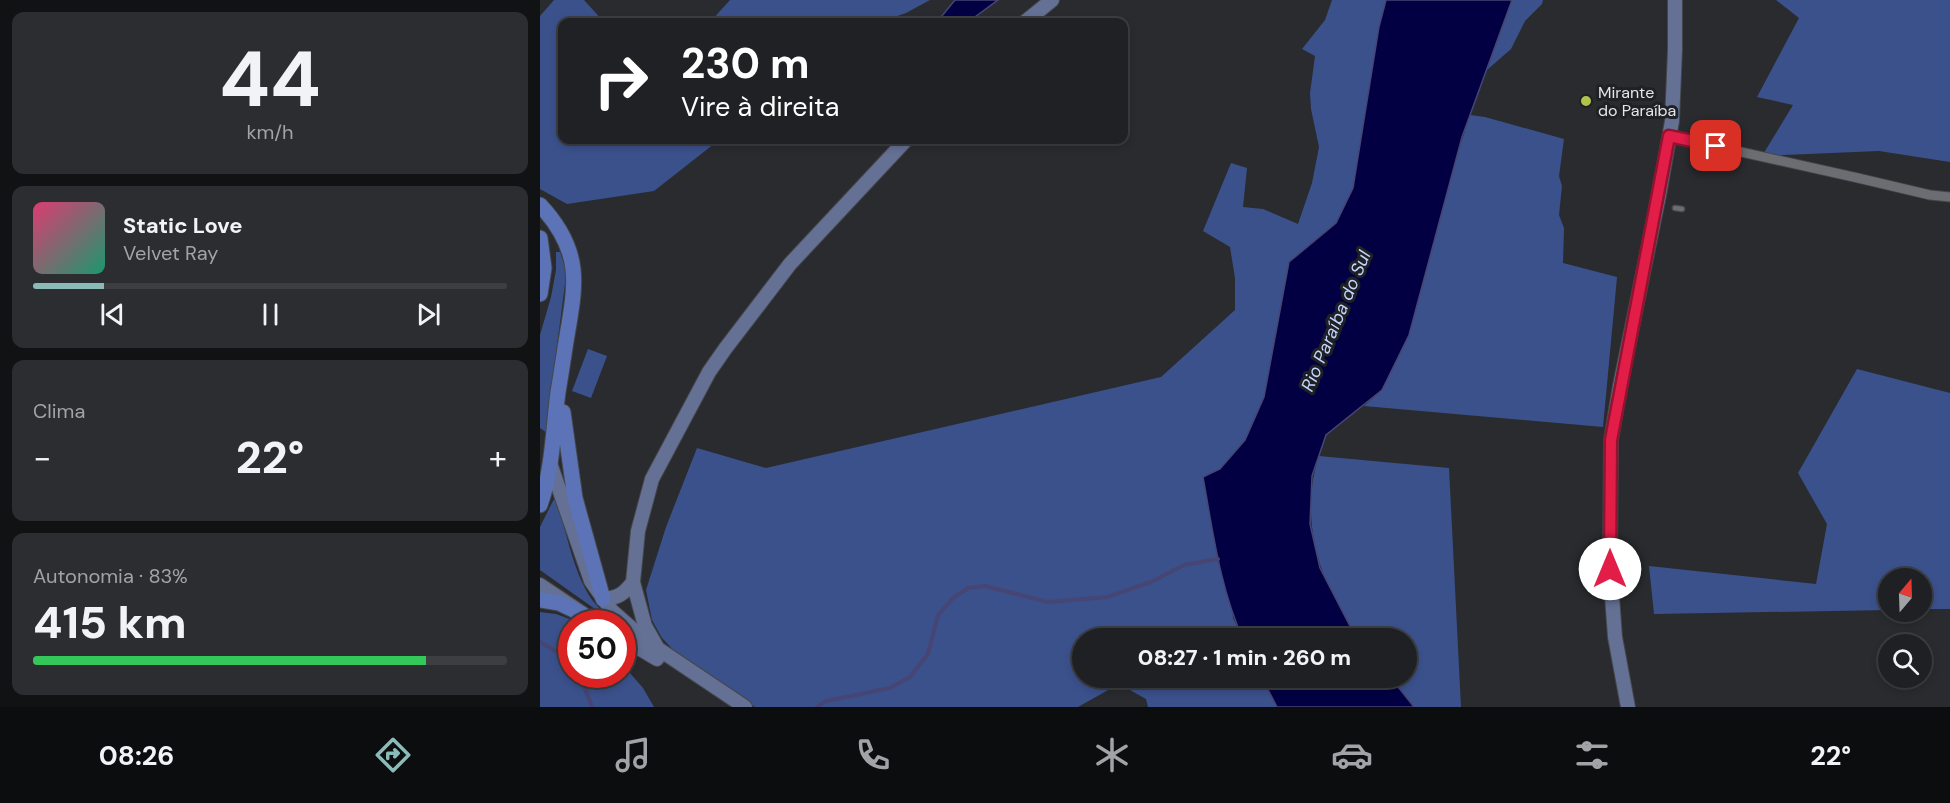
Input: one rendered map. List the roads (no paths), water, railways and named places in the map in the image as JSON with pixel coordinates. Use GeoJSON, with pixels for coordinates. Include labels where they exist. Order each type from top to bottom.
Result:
{"type":"FeatureCollection","features":[{"type":"Feature","properties":{"kind":"main road"},"geometry":{"type":"LineString","coordinates":[[1030,18],[1052,0]]}},
{"type":"Feature","properties":{"kind":"main road"},"geometry":{"type":"LineString","coordinates":[[1628,707],[1616,637],[1610,569],[1611,440],[1672,121],[1675,0]]}},
{"type":"Feature","properties":{"kind":"main road"},"geometry":{"type":"LineString","coordinates":[[658,649],[645,626],[633,582],[638,531],[652,479],[709,372],[790,264],[902,144]]}},
{"type":"Feature","properties":{"kind":"main road"},"geometry":{"type":"LineString","coordinates":[[540,205],[556,223],[567,244],[573,267],[575,293],[560,381],[546,489],[540,505]]}},
{"type":"Feature","properties":{"kind":"main road"},"geometry":{"type":"LineString","coordinates":[[540,238],[544,268],[540,294]]}},
{"type":"Feature","properties":{"kind":"main road"},"geometry":{"type":"LineString","coordinates":[[560,381],[575,498],[603,599]]}},
{"type":"Feature","properties":{"kind":"main road"},"geometry":{"type":"LineString","coordinates":[[540,444],[550,463],[591,581],[603,599],[625,624],[745,707]]}},
{"type":"Feature","properties":{"kind":"main road"},"geometry":{"type":"LineString","coordinates":[[603,599],[624,594],[633,582]]}},
{"type":"Feature","properties":{"kind":"main road"},"geometry":{"type":"LineString","coordinates":[[540,585],[576,610]]}},
{"type":"Feature","properties":{"kind":"main road"},"geometry":{"type":"LineString","coordinates":[[540,600],[559,603],[574,610]]}},
{"type":"Feature","properties":{"kind":"main road"},"geometry":{"type":"LineString","coordinates":[[636,646],[670,666],[729,707]]}},
{"type":"Feature","properties":{"kind":"street"},"geometry":{"type":"LineString","coordinates":[[1669,136],[1930,195],[1950,197]]}},
{"type":"Feature","properties":{"kind":"lane"},"geometry":{"type":"LineString","coordinates":[[1675,208],[1682,209]]}},
{"type":"Feature","properties":{"kind":"water"},"geometry":{"type":"Polygon","coordinates":[[[955,0],[998,0],[973,18],[940,18],[955,0]]]}},
{"type":"Feature","properties":{"kind":"water","name":"Rio Paraíba do Sul"},"geometry":{"type":"Polygon","coordinates":[[[1386,0],[1512,0],[1462,137],[1409,335],[1382,390],[1326,435],[1312,476],[1310,524],[1320,568],[1352,628],[1238,628],[1223,580],[1203,477],[1220,469],[1245,440],[1264,397],[1289,262],[1336,223],[1353,188],[1379,27],[1386,0]]]}},
{"type":"Feature","properties":{"kind":"water"},"geometry":{"type":"Polygon","coordinates":[[[1267,688],[1399,688],[1414,707],[1277,707],[1267,688]]]}},
{"type":"Feature","properties":{"kind":"waterway"},"geometry":{"type":"LineString","coordinates":[[817,707],[826,701],[890,688],[910,677],[928,654],[938,615],[953,598],[968,588],[985,586],[1048,602],[1107,597],[1151,582],[1184,565],[1218,559]]}},
{"type":"Feature","properties":{"kind":"waterway"},"geometry":{"type":"LineString","coordinates":[[540,642],[558,653]]}},
{"type":"Feature","properties":{"kind":"waterway"},"geometry":{"type":"LineString","coordinates":[[585,688],[592,707]]}},
{"type":"Feature","properties":{"kind":"place","name":"Mirante do Paraíba"},"geometry":{"type":"Point","coordinates":[1586,101]}}]}
